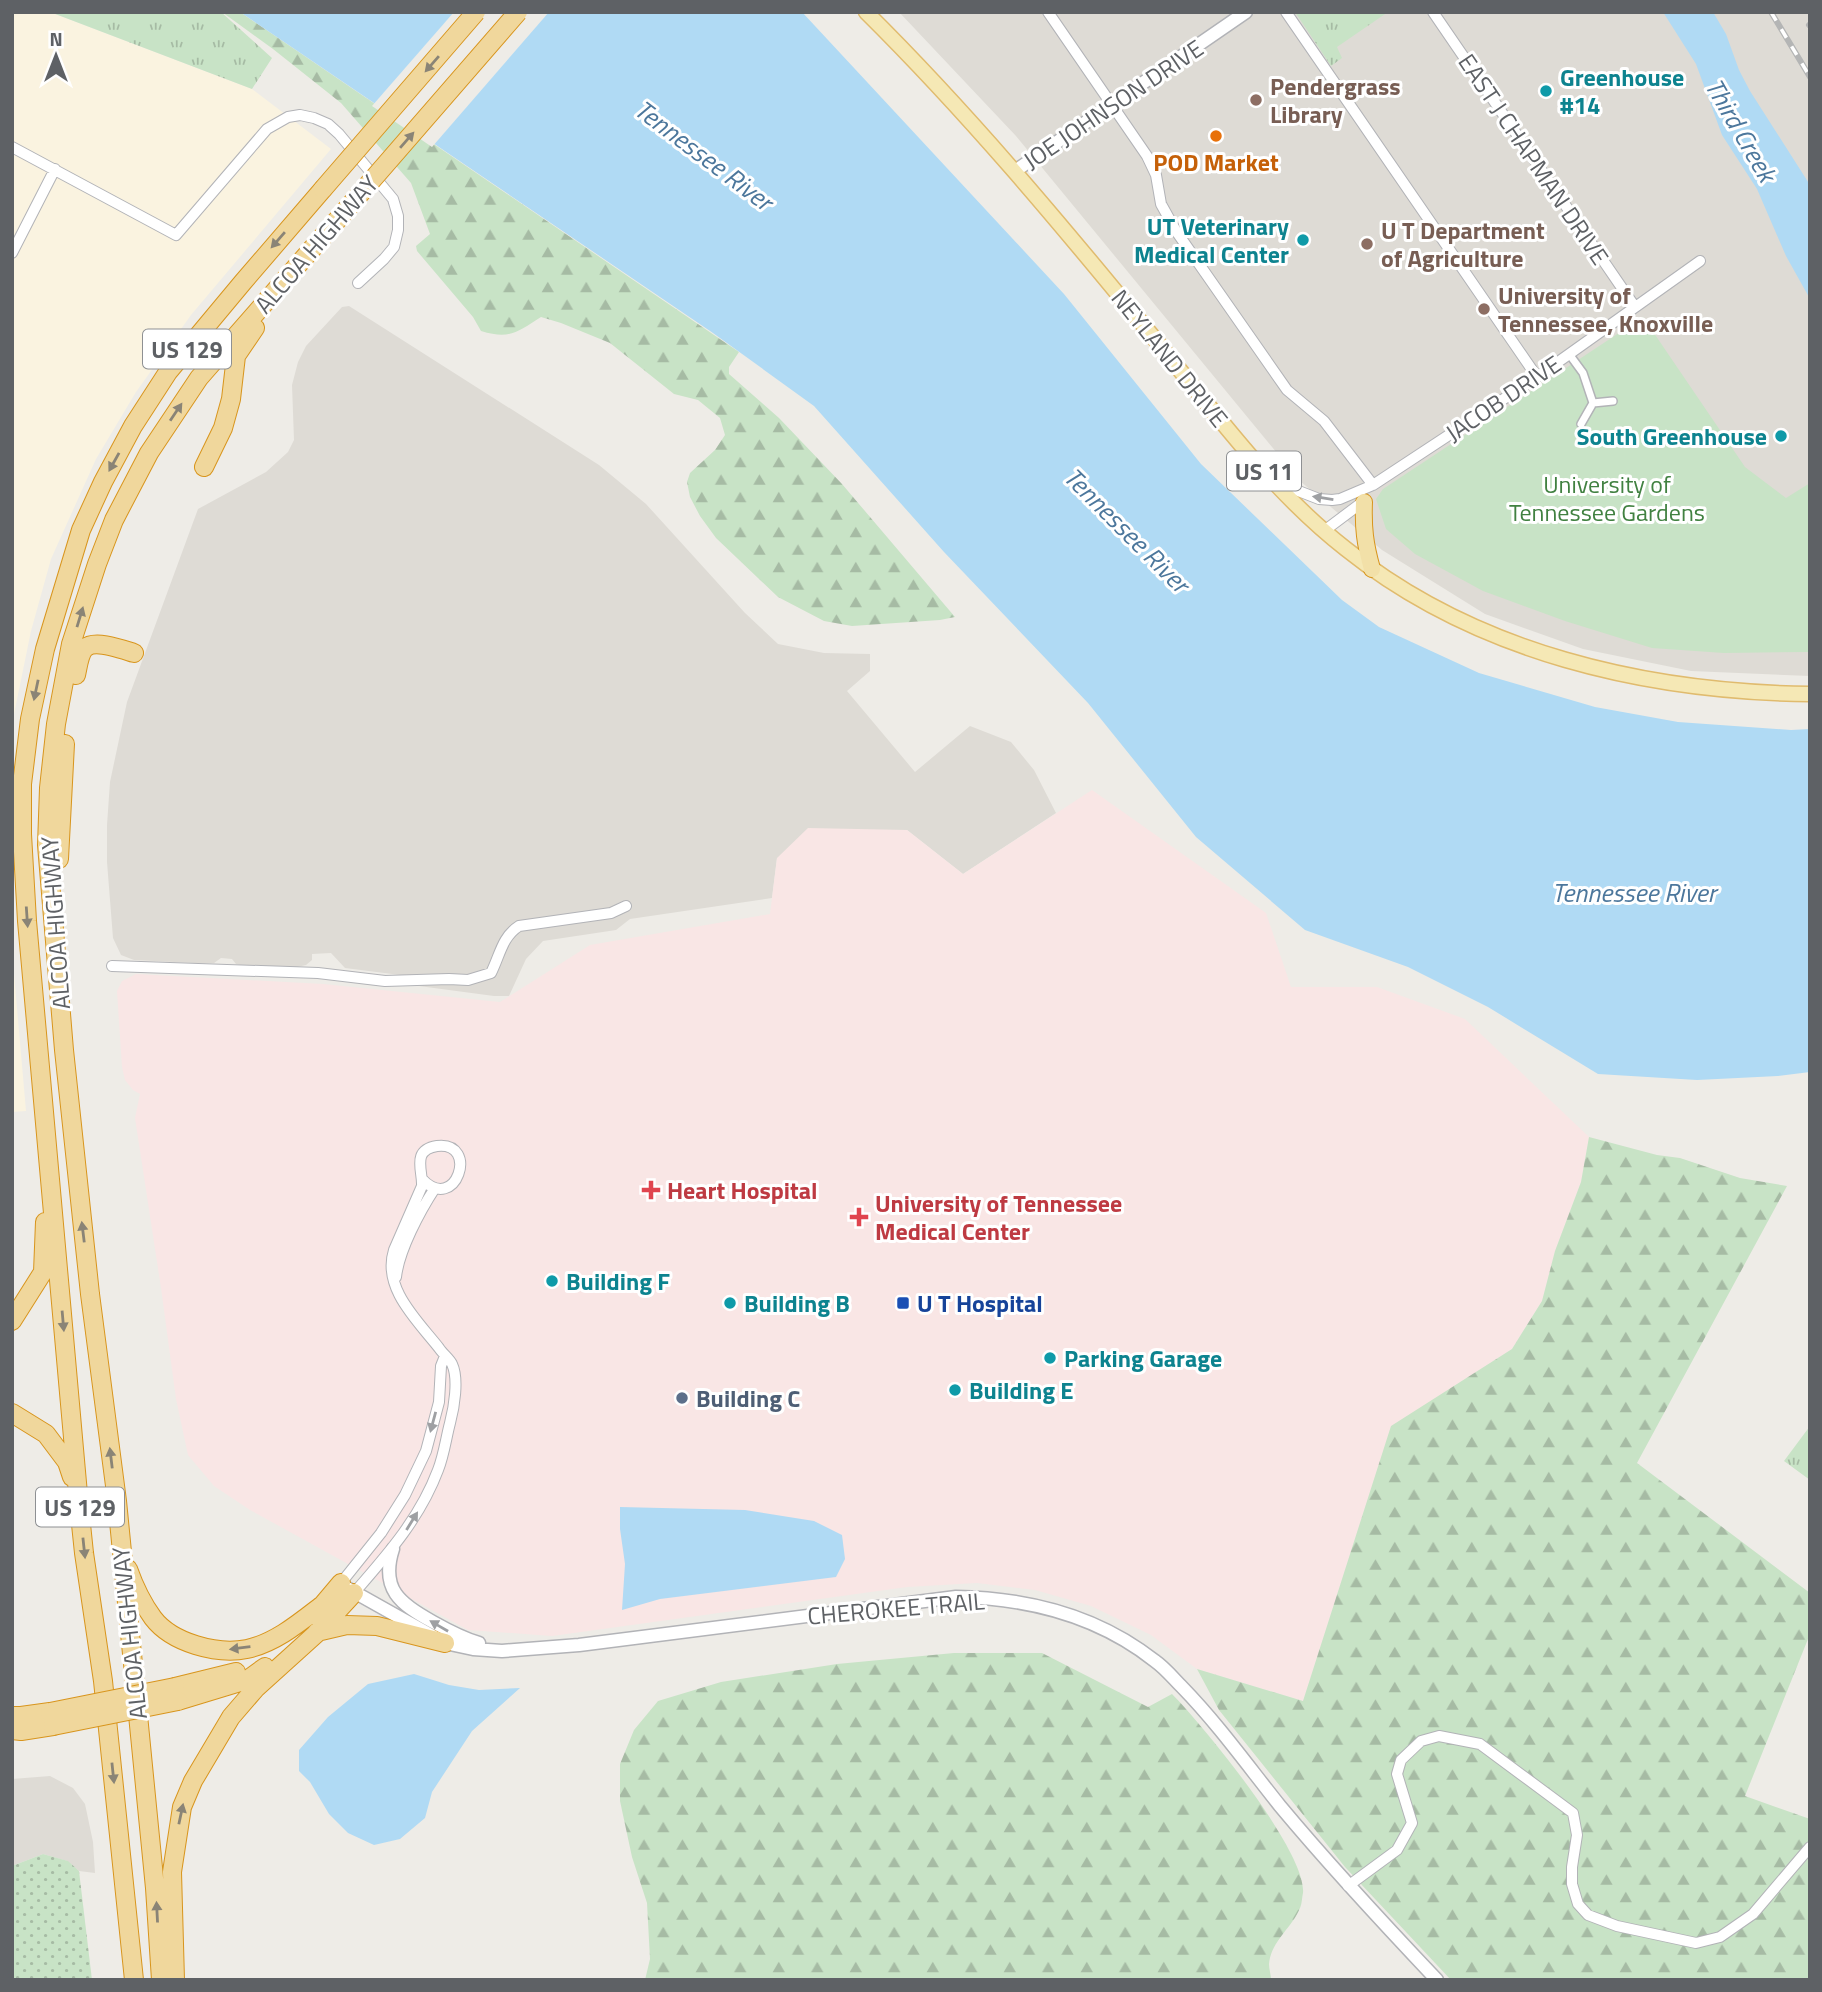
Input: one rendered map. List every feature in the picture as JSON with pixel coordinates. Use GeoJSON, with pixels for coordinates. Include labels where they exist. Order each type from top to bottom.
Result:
{"type":"FeatureCollection","features":[{"type":"Feature","properties":{"kind":"highway","name":"ALCOA HIGHWAY"},"geometry":{"type":"LineString","coordinates":[[134,1980],[103,1681],[79,1505],[27,921],[22,784],[30,719],[45,649],[81,530],[127,438],[168,372],[476,12]]}},
{"type":"Feature","properties":{"kind":"highway","name":"ALCOA HIGHWAY"},"geometry":{"type":"LineString","coordinates":[[161,1980],[155,1888],[121,1550],[80,1209],[47,845],[49,788],[62,691],[71,644],[114,520],[149,453],[199,378],[518,12]]}},
{"type":"Feature","properties":{"kind":"highway"},"geometry":{"type":"LineString","coordinates":[[204,467],[223,428],[231,399],[236,356],[255,328],[317,256],[322,238]]}},
{"type":"Feature","properties":{"kind":"highway"},"geometry":{"type":"LineString","coordinates":[[1364,502],[1362,525],[1372,569]]}},
{"type":"Feature","properties":{"kind":"highway"},"geometry":{"type":"LineString","coordinates":[[54,932],[66,734],[77,670],[85,648],[92,645],[113,646],[134,653]]}},
{"type":"Feature","properties":{"kind":"highway"},"geometry":{"type":"LineString","coordinates":[[12,1321],[43,1272],[46,1198],[37,1034]]}},
{"type":"Feature","properties":{"kind":"highway"},"geometry":{"type":"LineString","coordinates":[[12,1413],[46,1434],[67,1462],[79,1505]]}},
{"type":"Feature","properties":{"kind":"highway"},"geometry":{"type":"LineString","coordinates":[[121,1550],[135,1586],[155,1620],[183,1641],[218,1650],[247,1649],[276,1637],[347,1588]]}},
{"type":"Feature","properties":{"kind":"highway"},"geometry":{"type":"LineString","coordinates":[[175,1980],[172,1872],[182,1807],[192,1781],[231,1717],[256,1688],[318,1632],[347,1588]]}},
{"type":"Feature","properties":{"kind":"highway"},"geometry":{"type":"LineString","coordinates":[[176,1694],[240,1671],[304,1627],[321,1606]]}},
{"type":"Feature","properties":{"kind":"highway"},"geometry":{"type":"LineString","coordinates":[[12,1730],[21,1731],[51,1719],[247,1680],[318,1632],[346,1625],[377,1626],[445,1643]]}},
{"type":"Feature","properties":{"kind":"highway"},"geometry":{"type":"LineString","coordinates":[[12,1716],[51,1719]]}},
{"type":"Feature","properties":{"kind":"main road","name":"NEYLAND DRIVE"},"geometry":{"type":"LineString","coordinates":[[866,12],[1014,171],[1272,481],[1324,531],[1372,569],[1453,617],[1515,644],[1599,668],[1707,689],[1759,694],[1810,694]]}},
{"type":"Feature","properties":{"kind":"street"},"geometry":{"type":"LineString","coordinates":[[1048,12],[1135,135],[1151,163],[1161,204],[1176,231],[1287,390],[1324,421],[1373,485]]}},
{"type":"Feature","properties":{"kind":"street","name":"JOE JOHNSON DRIVE"},"geometry":{"type":"LineString","coordinates":[[1014,171],[1246,12]]}},
{"type":"Feature","properties":{"kind":"street"},"geometry":{"type":"LineString","coordinates":[[1286,12],[1537,377]]}},
{"type":"Feature","properties":{"kind":"street","name":"EAST J CHAPMAN DRIVE"},"geometry":{"type":"LineString","coordinates":[[1433,12],[1635,307]]}},
{"type":"Feature","properties":{"kind":"street"},"geometry":{"type":"LineString","coordinates":[[12,147],[176,235],[267,129],[288,117],[300,115],[314,118],[328,124],[340,134],[393,199],[398,216],[394,247],[358,283]]}},
{"type":"Feature","properties":{"kind":"street"},"geometry":{"type":"LineString","coordinates":[[12,253],[55,169]]}},
{"type":"Feature","properties":{"kind":"street","name":"JACOB DRIVE"},"geometry":{"type":"LineString","coordinates":[[1272,481],[1319,499],[1332,500],[1373,485],[1537,377],[1700,261]]}},
{"type":"Feature","properties":{"kind":"street"},"geometry":{"type":"LineString","coordinates":[[1572,358],[1583,373],[1593,403],[1581,424]]}},
{"type":"Feature","properties":{"kind":"street"},"geometry":{"type":"LineString","coordinates":[[1593,403],[1613,401]]}},
{"type":"Feature","properties":{"kind":"street","name":"JACOB DRIVE"},"geometry":{"type":"LineString","coordinates":[[1324,531],[1364,502],[1373,485]]}},
{"type":"Feature","properties":{"kind":"street"},"geometry":{"type":"LineString","coordinates":[[111,966],[318,973],[385,981],[468,980],[491,973],[502,945],[510,932],[519,926],[611,913],[626,906]]}},
{"type":"Feature","properties":{"kind":"street"},"geometry":{"type":"LineString","coordinates":[[422,1179],[435,1188],[449,1186],[459,1177],[461,1163],[454,1151],[441,1146],[428,1150],[419,1161],[422,1186],[391,1260],[391,1271],[409,1311],[452,1364],[455,1395],[439,1469],[421,1506],[393,1549],[388,1565],[388,1578],[403,1603],[418,1614],[457,1636],[502,1651]]}},
{"type":"Feature","properties":{"kind":"street"},"geometry":{"type":"LineString","coordinates":[[396,1284],[401,1253],[435,1188]]}},
{"type":"Feature","properties":{"kind":"street"},"geometry":{"type":"LineString","coordinates":[[347,1588],[405,1495],[426,1451],[439,1402],[441,1366],[445,1356]]}},
{"type":"Feature","properties":{"kind":"street"},"geometry":{"type":"LineString","coordinates":[[347,1588],[393,1549]]}},
{"type":"Feature","properties":{"kind":"street","name":"CHEROKEE TRAIL"},"geometry":{"type":"LineString","coordinates":[[347,1588],[445,1643],[502,1651],[579,1645],[956,1597],[989,1597],[1048,1608],[1078,1618],[1124,1638],[1157,1662],[1205,1711],[1348,1886],[1437,1980]]}},
{"type":"Feature","properties":{"kind":"street"},"geometry":{"type":"LineString","coordinates":[[1348,1886],[1397,1850],[1412,1823],[1397,1774],[1401,1760],[1421,1741],[1439,1736],[1480,1744],[1573,1813],[1577,1835],[1572,1884],[1578,1904],[1588,1915],[1617,1926],[1696,1943],[1720,1937],[1753,1914],[1810,1847]]}},
{"type":"Feature","properties":{"kind":"shaded area"},"geometry":{"type":"Polygon","coordinates":[[[12,12],[50,12],[252,89],[331,149],[191,315],[136,392],[96,459],[51,559],[31,631],[12,724],[12,12]]]}},
{"type":"Feature","properties":{"kind":"shaded area","name":"University of Tennessee, Knoxville"},"geometry":{"type":"Polygon","coordinates":[[[899,12],[1810,12],[1810,676],[1691,671],[1583,649],[1485,614],[1382,550],[1300,481],[1016,136],[899,12]]]}},
{"type":"Feature","properties":{"kind":"shaded area"},"geometry":{"type":"Polygon","coordinates":[[[349,306],[599,465],[646,504],[745,613],[778,644],[824,653],[870,654],[870,671],[847,691],[915,772],[970,726],[1011,742],[1034,770],[1056,813],[963,874],[907,830],[777,858],[772,898],[630,919],[616,930],[543,941],[526,959],[509,996],[404,984],[400,975],[345,968],[331,953],[312,954],[312,960],[306,965],[293,968],[240,965],[232,959],[221,958],[214,963],[194,963],[134,960],[121,955],[113,938],[107,825],[110,782],[127,702],[198,509],[266,472],[288,452],[294,440],[292,385],[298,362],[306,346],[342,307],[349,306]]]}},
{"type":"Feature","properties":{"kind":"shaded area","name":"University of Tennessee Medical Center"},"geometry":{"type":"Polygon","coordinates":[[[1092,790],[1266,913],[1291,987],[1377,987],[1465,1019],[1589,1137],[1581,1182],[1555,1251],[1542,1301],[1512,1349],[1391,1427],[1303,1701],[1197,1669],[1151,1635],[1091,1606],[1035,1590],[977,1583],[907,1587],[552,1636],[468,1630],[250,1510],[214,1486],[188,1455],[176,1399],[135,1118],[140,1094],[125,1080],[122,1067],[117,991],[122,981],[136,974],[323,984],[500,1002],[590,945],[770,914],[777,858],[808,828],[907,830],[963,874],[1092,790]]]}},
{"type":"Feature","properties":{"kind":"shaded area"},"geometry":{"type":"Polygon","coordinates":[[[12,951],[26,1111],[12,1112],[12,951]]]}},
{"type":"Feature","properties":{"kind":"shaded area"},"geometry":{"type":"Polygon","coordinates":[[[50,1776],[73,1788],[85,1804],[93,1842],[95,1873],[79,1871],[67,1861],[43,1854],[12,1866],[12,1779],[50,1776]]]}},
{"type":"Feature","properties":{"kind":"green space"},"geometry":{"type":"Polygon","coordinates":[[[50,12],[221,12],[272,58],[252,89],[50,12]]]}},
{"type":"Feature","properties":{"kind":"green space"},"geometry":{"type":"Polygon","coordinates":[[[222,12],[240,12],[739,352],[729,367],[729,374],[779,418],[842,484],[955,617],[852,626],[824,621],[778,597],[716,538],[690,497],[687,482],[690,473],[715,450],[725,435],[720,418],[698,400],[674,394],[610,343],[561,323],[541,317],[513,333],[499,335],[481,331],[473,317],[417,251],[416,246],[430,234],[411,183],[341,103],[222,12]]]}},
{"type":"Feature","properties":{"kind":"green space"},"geometry":{"type":"Polygon","coordinates":[[[1295,12],[1388,12],[1337,47],[1342,58],[1331,66],[1295,12]]]}},
{"type":"Feature","properties":{"kind":"green space","name":"University of Tennessee Gardens"},"geometry":{"type":"Polygon","coordinates":[[[1643,317],[1745,467],[1786,498],[1810,483],[1810,652],[1724,653],[1652,648],[1565,621],[1483,591],[1415,554],[1386,529],[1376,499],[1383,489],[1643,317]]]}},
{"type":"Feature","properties":{"kind":"green space"},"geometry":{"type":"Polygon","coordinates":[[[1589,1137],[1657,1155],[1680,1158],[1740,1178],[1787,1186],[1637,1463],[1810,1593],[1810,1634],[1745,1796],[1810,1819],[1810,1980],[1451,1980],[1345,1867],[1219,1710],[1197,1669],[1303,1701],[1391,1426],[1512,1349],[1542,1301],[1555,1251],[1581,1182],[1589,1137]]]}},
{"type":"Feature","properties":{"kind":"green space"},"geometry":{"type":"Polygon","coordinates":[[[1810,1426],[1810,1480],[1784,1461],[1810,1426]]]}},
{"type":"Feature","properties":{"kind":"green space"},"geometry":{"type":"Polygon","coordinates":[[[954,1653],[1042,1653],[1148,1707],[1172,1694],[1206,1732],[1251,1790],[1289,1849],[1300,1874],[1303,1893],[1301,1905],[1274,1948],[1269,1964],[1271,1980],[645,1980],[650,1959],[647,1903],[632,1857],[620,1801],[620,1764],[634,1730],[658,1701],[721,1682],[837,1664],[954,1653]]]}},
{"type":"Feature","properties":{"kind":"green space"},"geometry":{"type":"Polygon","coordinates":[[[43,1854],[68,1861],[79,1871],[92,1980],[12,1980],[12,1866],[43,1854]]]}},
{"type":"Feature","properties":{"kind":"water","name":"Tennessee River"},"geometry":{"type":"Polygon","coordinates":[[[240,12],[802,12],[1064,294],[1201,464],[1342,600],[1379,627],[1479,673],[1595,707],[1678,722],[1810,729],[1810,1072],[1697,1080],[1598,1074],[1488,1007],[1408,967],[1305,930],[1196,837],[1088,703],[944,552],[814,406],[713,333],[240,12]]]}},
{"type":"Feature","properties":{"kind":"water","name":"Third Creek"},"geometry":{"type":"Polygon","coordinates":[[[1663,12],[1713,12],[1726,34],[1750,91],[1810,185],[1810,299],[1786,256],[1757,189],[1722,135],[1696,64],[1663,12]]]}},
{"type":"Feature","properties":{"kind":"water"},"geometry":{"type":"Polygon","coordinates":[[[620,1507],[745,1510],[814,1521],[842,1535],[845,1559],[836,1577],[660,1599],[622,1610],[625,1564],[620,1507]]]}},
{"type":"Feature","properties":{"kind":"water"},"geometry":{"type":"Polygon","coordinates":[[[414,1674],[449,1685],[479,1690],[520,1688],[472,1731],[432,1792],[425,1818],[400,1839],[374,1845],[348,1833],[329,1814],[310,1782],[299,1771],[299,1750],[328,1717],[368,1684],[414,1674]]]}},
{"type":"Feature","properties":{"kind":"pier"},"geometry":{"type":"Polygon","coordinates":[[[454,12],[549,12],[432,147],[372,106],[454,12]]]}},
{"type":"Feature","properties":{"kind":"railway"},"geometry":{"type":"LineString","coordinates":[[1771,12],[1810,77]]}},
{"type":"Feature","properties":{"kind":"place","name":"Greenhouse #14"},"geometry":{"type":"Point","coordinates":[1546,91]}},
{"type":"Feature","properties":{"kind":"place","name":"Pendergrass Library"},"geometry":{"type":"Point","coordinates":[1256,100]}},
{"type":"Feature","properties":{"kind":"place","name":"POD Market"},"geometry":{"type":"Point","coordinates":[1216,136]}},
{"type":"Feature","properties":{"kind":"place","name":"UT Veterinary Medical Center"},"geometry":{"type":"Point","coordinates":[1303,240]}},
{"type":"Feature","properties":{"kind":"place","name":"U T Department of Agriculture"},"geometry":{"type":"Point","coordinates":[1367,244]}},
{"type":"Feature","properties":{"kind":"place","name":"University of Tennessee, Knoxville"},"geometry":{"type":"Point","coordinates":[1484,309]}},
{"type":"Feature","properties":{"kind":"place","name":"South Greenhouse"},"geometry":{"type":"Point","coordinates":[1781,436]}},
{"type":"Feature","properties":{"kind":"place","name":"Heart Hospital"},"geometry":{"type":"Point","coordinates":[651,1190]}},
{"type":"Feature","properties":{"kind":"place","name":"University of Tennessee Medical Center"},"geometry":{"type":"Point","coordinates":[859,1217]}},
{"type":"Feature","properties":{"kind":"place","name":"Building F"},"geometry":{"type":"Point","coordinates":[552,1281]}},
{"type":"Feature","properties":{"kind":"place","name":"Building B"},"geometry":{"type":"Point","coordinates":[730,1303]}},
{"type":"Feature","properties":{"kind":"place","name":"U T Hospital"},"geometry":{"type":"Point","coordinates":[903,1303]}},
{"type":"Feature","properties":{"kind":"place","name":"Parking Garage"},"geometry":{"type":"Point","coordinates":[1050,1358]}},
{"type":"Feature","properties":{"kind":"place","name":"Building E"},"geometry":{"type":"Point","coordinates":[955,1390]}},
{"type":"Feature","properties":{"kind":"place","name":"Building C"},"geometry":{"type":"Point","coordinates":[682,1398]}}]}
